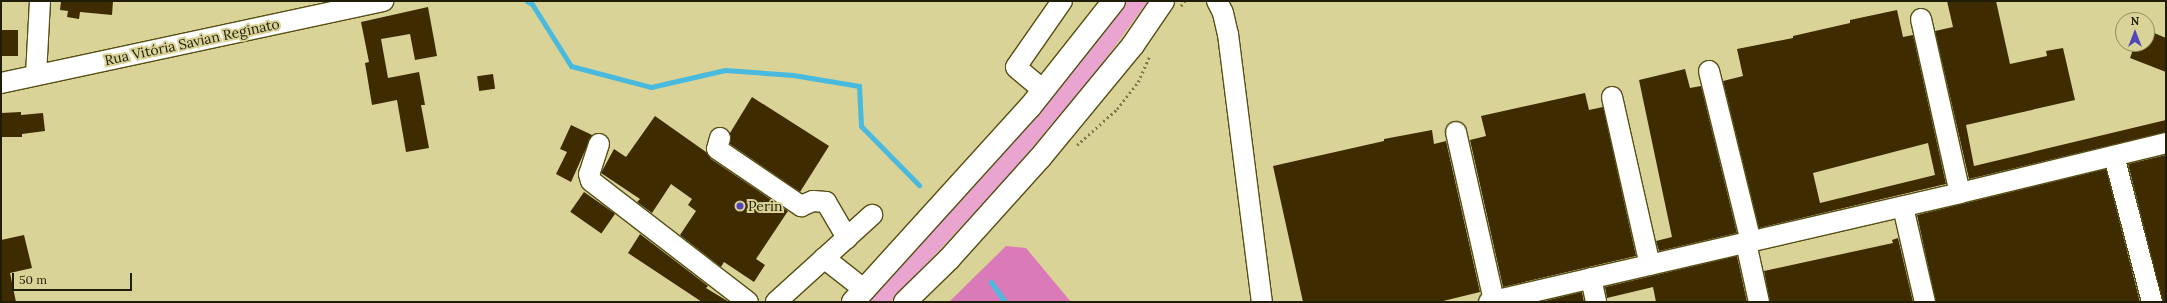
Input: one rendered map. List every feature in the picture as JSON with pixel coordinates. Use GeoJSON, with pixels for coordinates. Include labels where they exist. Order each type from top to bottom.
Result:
{"type":"FeatureCollection","features":[{"type":"Feature","properties":{"kind":"highway"},"geometry":{"type":"LineString","coordinates":[[859,296],[1043,90],[1114,1]]}},
{"type":"Feature","properties":{"kind":"highway"},"geometry":{"type":"LineString","coordinates":[[905,302],[949,259],[1040,158],[1133,45],[1163,1]]}},
{"type":"Feature","properties":{"kind":"street"},"geometry":{"type":"LineString","coordinates":[[36,75],[40,1]]}},
{"type":"Feature","properties":{"kind":"street","name":"Rua Vitória Savian Reginato"},"geometry":{"type":"LineString","coordinates":[[1,83],[383,1]]}},
{"type":"Feature","properties":{"kind":"street"},"geometry":{"type":"LineString","coordinates":[[1043,90],[1016,67],[1062,1]]}},
{"type":"Feature","properties":{"kind":"street"},"geometry":{"type":"LineString","coordinates":[[1217,1],[1223,13],[1228,34],[1262,302]]}},
{"type":"Feature","properties":{"kind":"street"},"geometry":{"type":"LineString","coordinates":[[1921,19],[1960,193]]}},
{"type":"Feature","properties":{"kind":"street"},"geometry":{"type":"LineString","coordinates":[[1710,71],[1748,242],[1759,302]]}},
{"type":"Feature","properties":{"kind":"street"},"geometry":{"type":"LineString","coordinates":[[1612,97],[1650,265]]}},
{"type":"Feature","properties":{"kind":"street"},"geometry":{"type":"LineString","coordinates":[[1456,132],[1491,301],[1902,207],[2166,143]]}},
{"type":"Feature","properties":{"kind":"street"},"geometry":{"type":"LineString","coordinates":[[720,138],[717,149],[801,206],[813,201],[826,202],[847,238]]}},
{"type":"Feature","properties":{"kind":"street"},"geometry":{"type":"LineString","coordinates":[[599,144],[589,174],[591,181],[748,302]]}},
{"type":"Feature","properties":{"kind":"street"},"geometry":{"type":"LineString","coordinates":[[2114,156],[2152,302]]}},
{"type":"Feature","properties":{"kind":"street"},"geometry":{"type":"LineString","coordinates":[[1902,207],[1925,302]]}},
{"type":"Feature","properties":{"kind":"street"},"geometry":{"type":"LineString","coordinates":[[776,302],[872,215]]}},
{"type":"Feature","properties":{"kind":"street"},"geometry":{"type":"LineString","coordinates":[[824,258],[859,296]]}},
{"type":"Feature","properties":{"kind":"street"},"geometry":{"type":"LineString","coordinates":[[1591,278],[1596,302]]}},
{"type":"Feature","properties":{"kind":"shaded area"},"geometry":{"type":"Polygon","coordinates":[[[1122,1],[1148,1],[1095,73],[998,188],[890,302],[864,302],[985,175],[1046,104],[1122,1]]]}},
{"type":"Feature","properties":{"kind":"shaded area"},"geometry":{"type":"Polygon","coordinates":[[[1006,246],[1026,248],[1071,302],[949,302],[1006,246]]]}},
{"type":"Feature","properties":{"kind":"building"},"geometry":{"type":"Polygon","coordinates":[[[61,1],[113,1],[112,15],[80,12],[79,19],[67,17],[68,11],[60,10],[61,1]]]}},
{"type":"Feature","properties":{"kind":"building"},"geometry":{"type":"Polygon","coordinates":[[[1947,1],[1996,1],[2010,64],[2047,56],[2046,51],[2063,48],[2075,100],[1966,125],[1974,166],[2166,120],[2166,132],[1969,179],[1935,31],[1953,27],[1947,1]]]}},
{"type":"Feature","properties":{"kind":"building"},"geometry":{"type":"Polygon","coordinates":[[[428,7],[437,56],[415,60],[410,34],[381,39],[388,78],[419,72],[425,105],[421,105],[429,148],[406,152],[397,100],[372,105],[365,63],[369,62],[361,22],[428,7]]]}},
{"type":"Feature","properties":{"kind":"building"},"geometry":{"type":"Polygon","coordinates":[[[1897,10],[1903,37],[1913,35],[1946,184],[1759,228],[1723,81],[1743,76],[1737,49],[1793,38],[1793,36],[1850,23],[1850,20],[1897,10]],[[1928,143],[1813,173],[1820,203],[1935,175],[1928,143]]]}},
{"type":"Feature","properties":{"kind":"building"},"geometry":{"type":"Polygon","coordinates":[[[1,30],[18,30],[18,56],[1,56],[1,30]]]}},
{"type":"Feature","properties":{"kind":"building"},"geometry":{"type":"Polygon","coordinates":[[[2155,33],[2166,38],[2166,72],[2130,58],[2132,52],[2155,52],[2155,33]]]}},
{"type":"Feature","properties":{"kind":"building"},"geometry":{"type":"Polygon","coordinates":[[[1685,69],[1690,88],[1701,86],[1737,233],[1659,251],[1656,241],[1672,237],[1639,80],[1685,69]]]}},
{"type":"Feature","properties":{"kind":"building"},"geometry":{"type":"Polygon","coordinates":[[[493,74],[495,89],[479,91],[477,76],[493,74]]]}},
{"type":"Feature","properties":{"kind":"building"},"geometry":{"type":"Polygon","coordinates":[[[1585,93],[1589,110],[1603,107],[1636,256],[1503,287],[1470,140],[1486,136],[1481,116],[1585,93]]]}},
{"type":"Feature","properties":{"kind":"building"},"geometry":{"type":"Polygon","coordinates":[[[752,97],[829,146],[800,192],[730,144],[730,133],[752,97]]]}},
{"type":"Feature","properties":{"kind":"building"},"geometry":{"type":"Polygon","coordinates":[[[21,112],[21,115],[43,113],[45,131],[22,134],[22,137],[1,137],[1,113],[21,112]]]}},
{"type":"Feature","properties":{"kind":"building"},"geometry":{"type":"Polygon","coordinates":[[[655,116],[706,152],[711,159],[788,211],[756,259],[765,265],[754,282],[724,262],[721,267],[680,235],[696,211],[688,205],[692,199],[671,184],[652,213],[637,202],[640,199],[601,173],[614,149],[626,157],[655,116]]]}},
{"type":"Feature","properties":{"kind":"building"},"geometry":{"type":"Polygon","coordinates":[[[571,125],[592,135],[571,182],[556,174],[567,152],[560,149],[571,125]]]}},
{"type":"Feature","properties":{"kind":"building"},"geometry":{"type":"Polygon","coordinates":[[[1432,130],[1434,144],[1446,141],[1480,292],[1439,302],[1303,302],[1273,166],[1384,141],[1384,139],[1432,130]]]}},
{"type":"Feature","properties":{"kind":"building"},"geometry":{"type":"Polygon","coordinates":[[[2166,155],[2166,302],[2163,302],[2128,164],[2166,155]]]}},
{"type":"Feature","properties":{"kind":"building"},"geometry":{"type":"Polygon","coordinates":[[[2106,169],[2140,302],[1936,302],[1917,215],[2106,169]]]}},
{"type":"Feature","properties":{"kind":"building"},"geometry":{"type":"Polygon","coordinates":[[[584,192],[615,214],[601,233],[570,212],[584,192]]]}},
{"type":"Feature","properties":{"kind":"building"},"geometry":{"type":"Polygon","coordinates":[[[640,234],[708,286],[706,288],[729,302],[702,302],[628,253],[640,234]]]}},
{"type":"Feature","properties":{"kind":"building"},"geometry":{"type":"Polygon","coordinates":[[[24,235],[32,268],[10,273],[16,302],[1,302],[1,240],[24,235]]]}},
{"type":"Feature","properties":{"kind":"building"},"geometry":{"type":"Polygon","coordinates":[[[1898,238],[1913,302],[1770,302],[1764,271],[1893,243],[1892,240],[1898,238]]]}},
{"type":"Feature","properties":{"kind":"building"},"geometry":{"type":"Polygon","coordinates":[[[1737,256],[1747,302],[1656,302],[1653,287],[1607,298],[1605,287],[1737,256]]]}},
{"type":"Feature","properties":{"kind":"building"},"geometry":{"type":"Polygon","coordinates":[[[1582,292],[1584,302],[1540,302],[1582,292]]]}},
{"type":"Feature","properties":{"kind":"waterway"},"geometry":{"type":"LineString","coordinates":[[527,1],[532,4],[571,66],[651,87],[725,70],[793,75],[859,86],[861,126],[919,185]]}},
{"type":"Feature","properties":{"kind":"waterway"},"geometry":{"type":"LineString","coordinates":[[991,282],[1005,302]]}},
{"type":"Feature","properties":{"kind":"place","name":"Perin"},"geometry":{"type":"Point","coordinates":[740,206]}}]}
